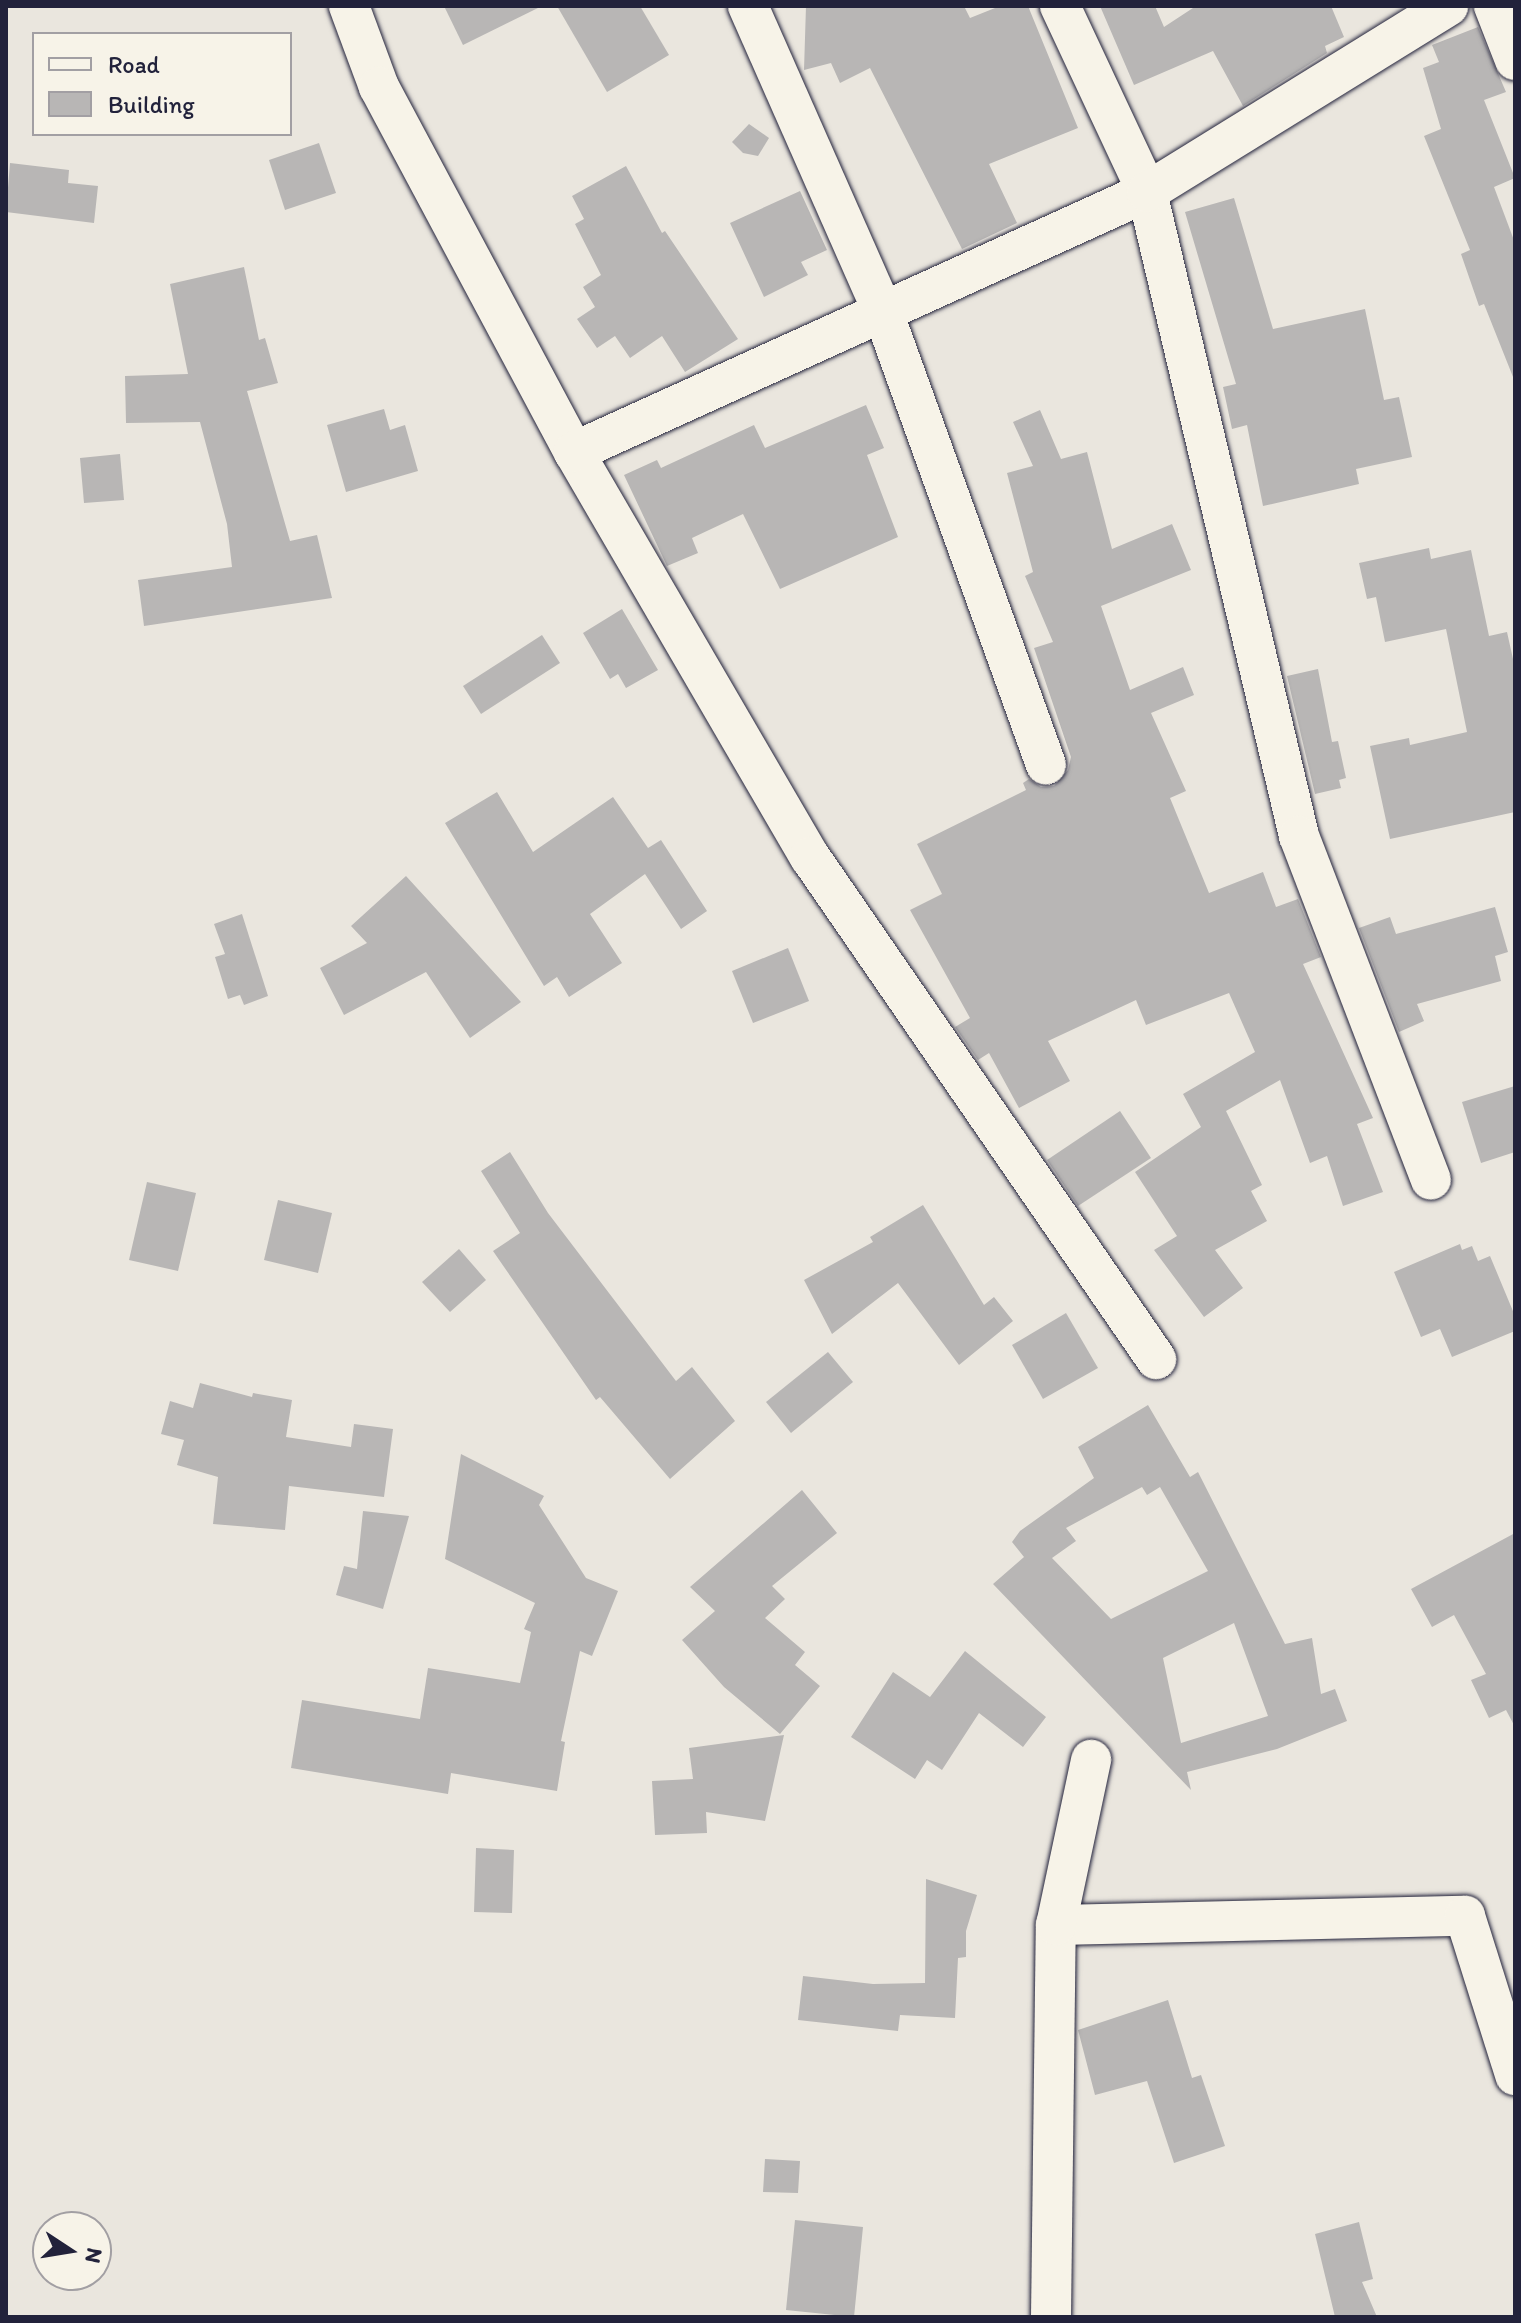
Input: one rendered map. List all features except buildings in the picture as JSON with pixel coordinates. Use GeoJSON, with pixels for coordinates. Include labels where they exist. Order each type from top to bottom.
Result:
{"type":"FeatureCollection","features":[{"type":"Feature","properties":{"kind":"street"},"geometry":{"type":"LineString","coordinates":[[349,6],[379,87],[574,452],[810,857],[1156,1359]]}},
{"type":"Feature","properties":{"kind":"street"},"geometry":{"type":"LineString","coordinates":[[748,6],[883,312],[1046,765]]}},
{"type":"Feature","properties":{"kind":"street"},"geometry":{"type":"LineString","coordinates":[[1060,6],[1147,192],[1299,836],[1431,1179]]}},
{"type":"Feature","properties":{"kind":"street"},"geometry":{"type":"LineString","coordinates":[[574,452],[1147,192],[1448,6]]}},
{"type":"Feature","properties":{"kind":"street"},"geometry":{"type":"LineString","coordinates":[[1494,6],[1515,60]]}},
{"type":"Feature","properties":{"kind":"street"},"geometry":{"type":"LineString","coordinates":[[1051,2317],[1056,1925],[1091,1760]]}},
{"type":"Feature","properties":{"kind":"street"},"geometry":{"type":"LineString","coordinates":[[1056,1925],[1465,1916],[1515,2075]]}}]}
